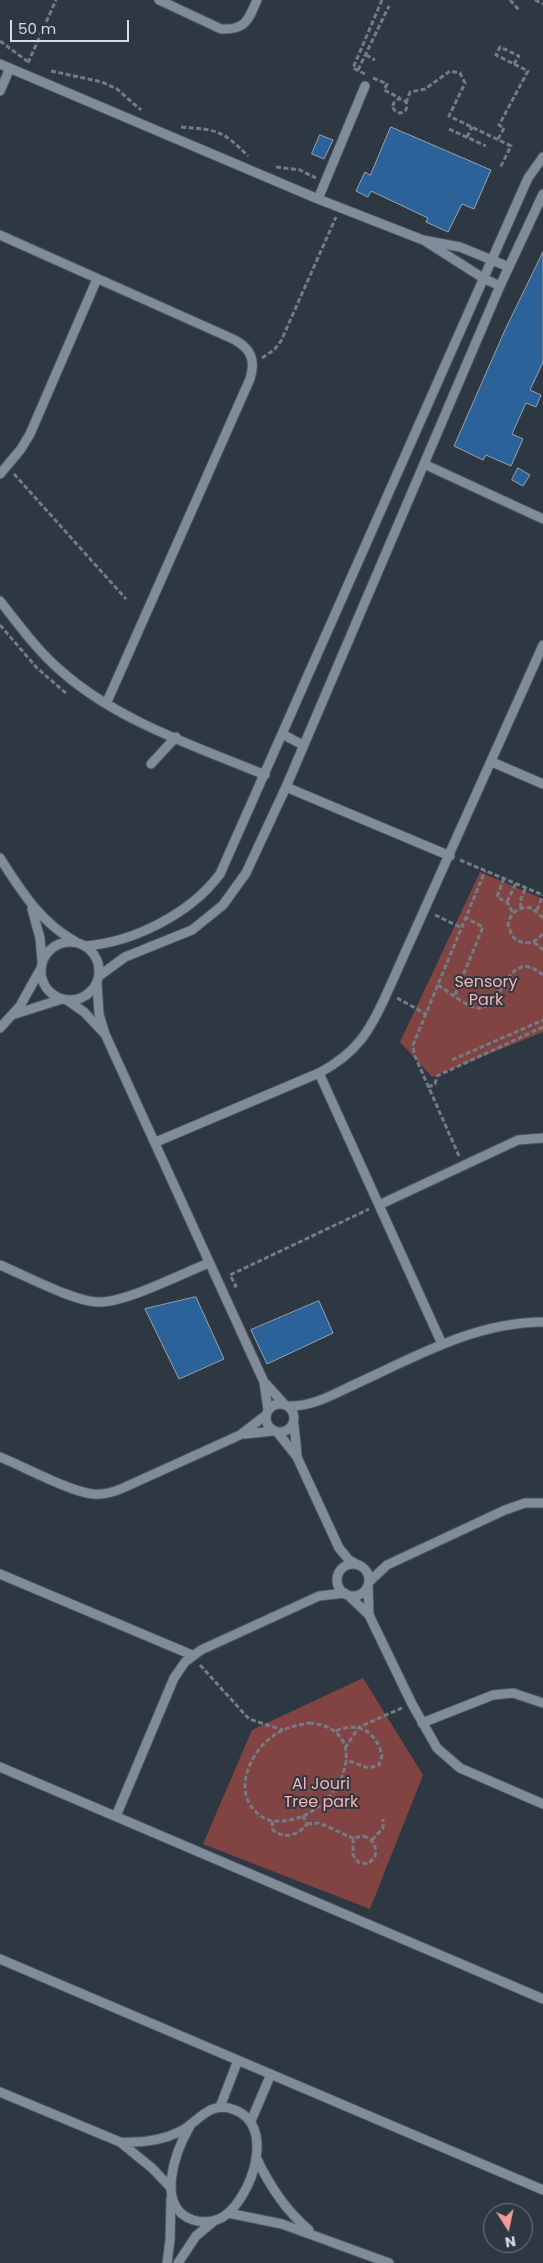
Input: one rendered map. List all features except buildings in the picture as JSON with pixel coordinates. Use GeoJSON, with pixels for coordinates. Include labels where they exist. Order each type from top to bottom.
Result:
{"type":"FeatureCollection","features":[{"type":"Feature","properties":{"kind":"street"},"geometry":{"type":"LineString","coordinates":[[159,0],[221,29],[240,27],[247,22],[257,0]]}},
{"type":"Feature","properties":{"kind":"street"},"geometry":{"type":"LineString","coordinates":[[0,64],[318,199],[423,240],[483,278],[500,286]]}},
{"type":"Feature","properties":{"kind":"street"},"geometry":{"type":"LineString","coordinates":[[0,91],[10,68]]}},
{"type":"Feature","properties":{"kind":"street"},"geometry":{"type":"LineString","coordinates":[[318,199],[365,86]]}},
{"type":"Feature","properties":{"kind":"street"},"geometry":{"type":"LineString","coordinates":[[0,1028],[13,1015],[26,997],[48,952],[57,945],[68,942],[82,945],[105,943],[124,938],[172,917],[199,898],[220,874],[228,860],[528,178],[543,157]]}},
{"type":"Feature","properties":{"kind":"street"},"geometry":{"type":"LineString","coordinates":[[13,1015],[85,996],[98,980],[125,957],[192,930],[223,905],[246,873],[286,787],[500,286],[543,194]]}},
{"type":"Feature","properties":{"kind":"street"},"geometry":{"type":"LineString","coordinates":[[0,235],[233,339],[243,344],[250,352],[254,361],[250,379],[106,704]]}},
{"type":"Feature","properties":{"kind":"street"},"geometry":{"type":"LineString","coordinates":[[423,240],[460,246],[509,267]]}},
{"type":"Feature","properties":{"kind":"street"},"geometry":{"type":"LineString","coordinates":[[0,474],[30,434],[97,279]]}},
{"type":"Feature","properties":{"kind":"street"},"geometry":{"type":"LineString","coordinates":[[424,464],[543,519]]}},
{"type":"Feature","properties":{"kind":"street"},"geometry":{"type":"LineString","coordinates":[[0,602],[59,670],[106,704],[176,737],[265,774]]}},
{"type":"Feature","properties":{"kind":"street"},"geometry":{"type":"LineString","coordinates":[[156,1142],[319,1073],[344,1058],[365,1037],[450,856],[543,645]]}},
{"type":"Feature","properties":{"kind":"street"},"geometry":{"type":"LineString","coordinates":[[282,734],[304,744]]}},
{"type":"Feature","properties":{"kind":"street"},"geometry":{"type":"LineString","coordinates":[[151,764],[176,737]]}},
{"type":"Feature","properties":{"kind":"street"},"geometry":{"type":"LineString","coordinates":[[492,762],[543,784]]}},
{"type":"Feature","properties":{"kind":"street"},"geometry":{"type":"LineString","coordinates":[[286,787],[450,856]]}},
{"type":"Feature","properties":{"kind":"street"},"geometry":{"type":"LineString","coordinates":[[0,858],[30,904],[52,926],[82,945],[96,959],[99,1014],[105,1034],[156,1142],[222,1293],[264,1382],[267,1424],[298,1457],[339,1548],[345,1556],[368,1573],[369,1614]]}},
{"type":"Feature","properties":{"kind":"street"},"geometry":{"type":"LineString","coordinates":[[30,904],[37,926],[43,984],[48,990],[88,1015],[105,1034]]}},
{"type":"Feature","properties":{"kind":"street"},"geometry":{"type":"LineString","coordinates":[[319,1073],[442,1344]]}},
{"type":"Feature","properties":{"kind":"street"},"geometry":{"type":"LineString","coordinates":[[379,1205],[518,1140],[543,1138]]}},
{"type":"Feature","properties":{"kind":"street"},"geometry":{"type":"LineString","coordinates":[[0,1265],[77,1298],[96,1302],[117,1300],[209,1263]]}},
{"type":"Feature","properties":{"kind":"street"},"geometry":{"type":"LineString","coordinates":[[0,1457],[74,1489],[94,1494],[104,1494],[123,1488],[240,1435],[276,1405],[315,1402],[442,1344],[493,1327],[517,1323],[543,1322]]}},
{"type":"Feature","properties":{"kind":"street"},"geometry":{"type":"LineString","coordinates":[[264,1382],[294,1413],[298,1457]]}},
{"type":"Feature","properties":{"kind":"street"},"geometry":{"type":"LineString","coordinates":[[240,1435],[287,1431],[315,1402]]}},
{"type":"Feature","properties":{"kind":"street"},"geometry":{"type":"LineString","coordinates":[[116,1816],[178,1669],[192,1655],[319,1596],[360,1594],[387,1565],[515,1506],[543,1503]]}},
{"type":"Feature","properties":{"kind":"street"},"geometry":{"type":"LineString","coordinates":[[339,1548],[339,1586],[369,1614],[412,1704],[437,1748],[460,1768],[543,1804]]}},
{"type":"Feature","properties":{"kind":"street"},"geometry":{"type":"LineString","coordinates":[[319,1596],[345,1567],[387,1565]]}},
{"type":"Feature","properties":{"kind":"street"},"geometry":{"type":"LineString","coordinates":[[0,1574],[192,1655]]}},
{"type":"Feature","properties":{"kind":"street"},"geometry":{"type":"LineString","coordinates":[[422,1723],[493,1695],[512,1693],[543,1703]]}},
{"type":"Feature","properties":{"kind":"street"},"geometry":{"type":"LineString","coordinates":[[0,1767],[543,1999]]}},
{"type":"Feature","properties":{"kind":"street"},"geometry":{"type":"LineString","coordinates":[[0,1959],[543,2190]]}},
{"type":"Feature","properties":{"kind":"street"},"geometry":{"type":"LineString","coordinates":[[220,2107],[238,2060]]}},
{"type":"Feature","properties":{"kind":"street"},"geometry":{"type":"LineString","coordinates":[[251,2121],[271,2074]]}},
{"type":"Feature","properties":{"kind":"street"},"geometry":{"type":"LineString","coordinates":[[0,2092],[120,2142],[152,2168],[171,2192],[176,2206],[183,2214],[192,2220],[203,2222],[215,2220]]}},
{"type":"Feature","properties":{"kind":"street"},"geometry":{"type":"LineString","coordinates":[[167,2263],[170,2240],[171,2192],[176,2156],[190,2126],[198,2117],[208,2110],[220,2107],[232,2108],[242,2113],[251,2121],[257,2132],[256,2157],[246,2187],[228,2213],[215,2220],[196,2236],[178,2263]]}},
{"type":"Feature","properties":{"kind":"street"},"geometry":{"type":"LineString","coordinates":[[120,2142],[156,2140],[190,2126]]}},
{"type":"Feature","properties":{"kind":"street"},"geometry":{"type":"LineString","coordinates":[[256,2157],[274,2192],[286,2208],[315,2235]]}},
{"type":"Feature","properties":{"kind":"street"},"geometry":{"type":"LineString","coordinates":[[228,2213],[282,2224],[389,2263]]}},
{"type":"Feature","properties":{"kind":"path"},"geometry":{"type":"LineString","coordinates":[[22,74],[56,0]]}},
{"type":"Feature","properties":{"kind":"path"},"geometry":{"type":"LineString","coordinates":[[382,0],[353,68],[387,84],[384,90],[406,103]]}},
{"type":"Feature","properties":{"kind":"path"},"geometry":{"type":"LineString","coordinates":[[510,0],[519,10]]}},
{"type":"Feature","properties":{"kind":"path"},"geometry":{"type":"LineString","coordinates":[[535,0],[543,4]]}},
{"type":"Feature","properties":{"kind":"path"},"geometry":{"type":"LineString","coordinates":[[358,70],[389,6]]}},
{"type":"Feature","properties":{"kind":"path"},"geometry":{"type":"LineString","coordinates":[[0,41],[36,66]]}},
{"type":"Feature","properties":{"kind":"path"},"geometry":{"type":"LineString","coordinates":[[498,139],[504,128],[499,125],[528,70],[514,64],[496,55],[500,47],[518,56],[514,64]]}},
{"type":"Feature","properties":{"kind":"path"},"geometry":{"type":"LineString","coordinates":[[366,55],[375,60]]}},
{"type":"Feature","properties":{"kind":"path"},"geometry":{"type":"LineString","coordinates":[[44,69],[102,82],[117,89],[146,113]]}},
{"type":"Feature","properties":{"kind":"path"},"geometry":{"type":"LineString","coordinates":[[400,98],[393,102],[392,107],[398,113],[405,110],[410,92],[425,89],[445,74],[455,71],[460,73],[465,83],[449,116],[511,146],[500,168]]}},
{"type":"Feature","properties":{"kind":"path"},"geometry":{"type":"LineString","coordinates":[[179,126],[199,127],[215,131],[235,142],[249,156]]}},
{"type":"Feature","properties":{"kind":"path"},"geometry":{"type":"LineString","coordinates":[[467,137],[472,127]]}},
{"type":"Feature","properties":{"kind":"path"},"geometry":{"type":"LineString","coordinates":[[449,129],[486,146]]}},
{"type":"Feature","properties":{"kind":"path"},"geometry":{"type":"LineString","coordinates":[[273,167],[300,170],[325,182]]}},
{"type":"Feature","properties":{"kind":"path"},"geometry":{"type":"LineString","coordinates":[[254,361],[266,358],[281,341],[340,208]]}},
{"type":"Feature","properties":{"kind":"path"},"geometry":{"type":"LineString","coordinates":[[7,466],[126,600]]}},
{"type":"Feature","properties":{"kind":"path"},"geometry":{"type":"LineString","coordinates":[[450,856],[543,895],[537,910]]}},
{"type":"Feature","properties":{"kind":"path"},"geometry":{"type":"LineString","coordinates":[[463,1166],[414,1054],[413,1045],[485,871]]}},
{"type":"Feature","properties":{"kind":"path"},"geometry":{"type":"LineString","coordinates":[[504,878],[497,897],[507,902],[513,913]]}},
{"type":"Feature","properties":{"kind":"path"},"geometry":{"type":"LineString","coordinates":[[507,902],[516,883]]}},
{"type":"Feature","properties":{"kind":"path"},"geometry":{"type":"LineString","coordinates":[[521,908],[520,901],[526,888]]}},
{"type":"Feature","properties":{"kind":"path"},"geometry":{"type":"LineString","coordinates":[[543,918],[537,910],[521,908],[513,913],[508,924],[512,936],[522,943],[534,942],[543,933]]}},
{"type":"Feature","properties":{"kind":"path"},"geometry":{"type":"LineString","coordinates":[[425,910],[462,928]]}},
{"type":"Feature","properties":{"kind":"path"},"geometry":{"type":"LineString","coordinates":[[454,995],[483,927],[466,918]]}},
{"type":"Feature","properties":{"kind":"path"},"geometry":{"type":"LineString","coordinates":[[534,942],[543,950]]}},
{"type":"Feature","properties":{"kind":"path"},"geometry":{"type":"LineString","coordinates":[[438,985],[472,1006],[480,1008],[489,1005],[511,976],[520,968],[532,968],[543,976]]}},
{"type":"Feature","properties":{"kind":"path"},"geometry":{"type":"LineString","coordinates":[[387,993],[426,1014]]}},
{"type":"Feature","properties":{"kind":"path"},"geometry":{"type":"LineString","coordinates":[[452,1060],[543,1020]]}},
{"type":"Feature","properties":{"kind":"path"},"geometry":{"type":"LineString","coordinates":[[428,1087],[436,1084],[437,1076],[543,1027]]}},
{"type":"Feature","properties":{"kind":"path"},"geometry":{"type":"LineString","coordinates":[[222,1293],[236,1286],[230,1275],[379,1205]]}},
{"type":"Feature","properties":{"kind":"path"},"geometry":{"type":"LineString","coordinates":[[192,1655],[248,1719],[283,1730]]}},
{"type":"Feature","properties":{"kind":"path"},"geometry":{"type":"LineString","coordinates":[[336,1731],[347,1727],[359,1727],[412,1704]]}},
{"type":"Feature","properties":{"kind":"path"},"geometry":{"type":"LineString","coordinates":[[309,1723],[324,1724],[336,1731],[345,1748],[346,1760],[341,1779],[334,1792],[324,1804],[304,1816],[272,1822],[260,1816],[251,1807],[245,1795],[244,1782],[255,1756],[268,1740],[283,1730],[309,1723]]}},
{"type":"Feature","properties":{"kind":"path"},"geometry":{"type":"LineString","coordinates":[[345,1748],[359,1727]]}},
{"type":"Feature","properties":{"kind":"path"},"geometry":{"type":"LineString","coordinates":[[346,1760],[369,1768],[379,1764],[382,1760],[381,1750],[374,1736],[359,1727]]}},
{"type":"Feature","properties":{"kind":"path"},"geometry":{"type":"LineString","coordinates":[[304,1816],[307,1824]]}},
{"type":"Feature","properties":{"kind":"path"},"geometry":{"type":"LineString","coordinates":[[372,1840],[384,1828],[383,1819]]}},
{"type":"Feature","properties":{"kind":"path"},"geometry":{"type":"LineString","coordinates":[[272,1822],[272,1830],[284,1835],[297,1833],[307,1824],[319,1823],[353,1838],[363,1836],[372,1840],[376,1846],[375,1857],[368,1864],[358,1862],[353,1855],[353,1838]]}},
{"type":"Feature","properties":{"kind":"green space","name":"Sensory Park"},"geometry":{"type":"Polygon","coordinates":[[[480,872],[543,899],[543,1032],[432,1077],[400,1042],[480,872]]]}},
{"type":"Feature","properties":{"kind":"green space","name":"Al Jouri Tree park"},"geometry":{"type":"Polygon","coordinates":[[[363,1678],[423,1775],[370,1909],[203,1844],[252,1730],[363,1678]]]}}]}
